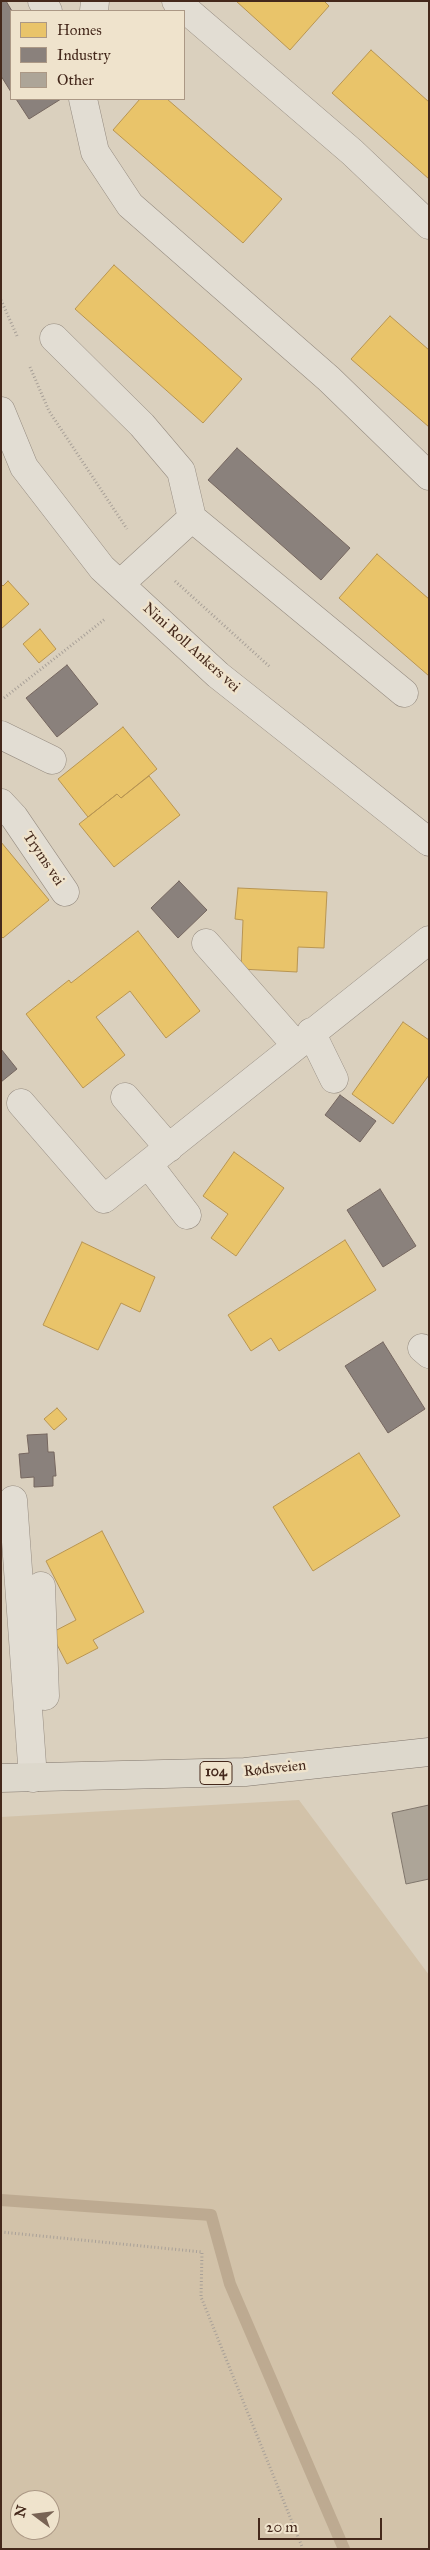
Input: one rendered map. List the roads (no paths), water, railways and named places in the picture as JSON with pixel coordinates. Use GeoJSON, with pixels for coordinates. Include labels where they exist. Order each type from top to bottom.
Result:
{"type":"FeatureCollection","features":[{"type":"Feature","properties":{"kind":"main road","name":"Rødsveien"},"geometry":{"type":"LineString","coordinates":[[1,1778],[245,1772],[429,1752]]}},
{"type":"Feature","properties":{"kind":"street"},"geometry":{"type":"LineString","coordinates":[[176,1],[352,152],[429,225]]}},
{"type":"Feature","properties":{"kind":"street"},"geometry":{"type":"LineString","coordinates":[[85,101],[95,152],[130,206],[329,379],[429,476]]}},
{"type":"Feature","properties":{"kind":"street"},"geometry":{"type":"LineString","coordinates":[[54,338],[142,425],[181,471],[192,518],[404,693]]}},
{"type":"Feature","properties":{"kind":"street","name":"Nini Roll Ankers vei"},"geometry":{"type":"LineString","coordinates":[[1,411],[11,461],[24,466],[102,568],[218,675],[429,842]]}},
{"type":"Feature","properties":{"kind":"street"},"geometry":{"type":"LineString","coordinates":[[125,588],[192,518]]}},
{"type":"Feature","properties":{"kind":"street"},"geometry":{"type":"LineString","coordinates":[[1,736],[52,760]]}},
{"type":"Feature","properties":{"kind":"street","name":"Tryms vei"},"geometry":{"type":"LineString","coordinates":[[1,803],[14,817],[65,892]]}},
{"type":"Feature","properties":{"kind":"street"},"geometry":{"type":"LineString","coordinates":[[21,1103],[104,1199],[303,1038],[429,940]]}},
{"type":"Feature","properties":{"kind":"street"},"geometry":{"type":"LineString","coordinates":[[206,943],[303,1038],[334,1079]]}},
{"type":"Feature","properties":{"kind":"street"},"geometry":{"type":"LineString","coordinates":[[125,1096],[158,1156],[187,1215]]}},
{"type":"Feature","properties":{"kind":"street"},"geometry":{"type":"LineString","coordinates":[[13,1500],[9,1562],[41,1777]]}},
{"type":"Feature","properties":{"kind":"street"},"geometry":{"type":"LineString","coordinates":[[41,1586],[41,1777]]}},
{"type":"Feature","properties":{"kind":"waterway"},"geometry":{"type":"LineString","coordinates":[[1,2200],[211,2215],[230,2284],[344,2549]]}}]}
